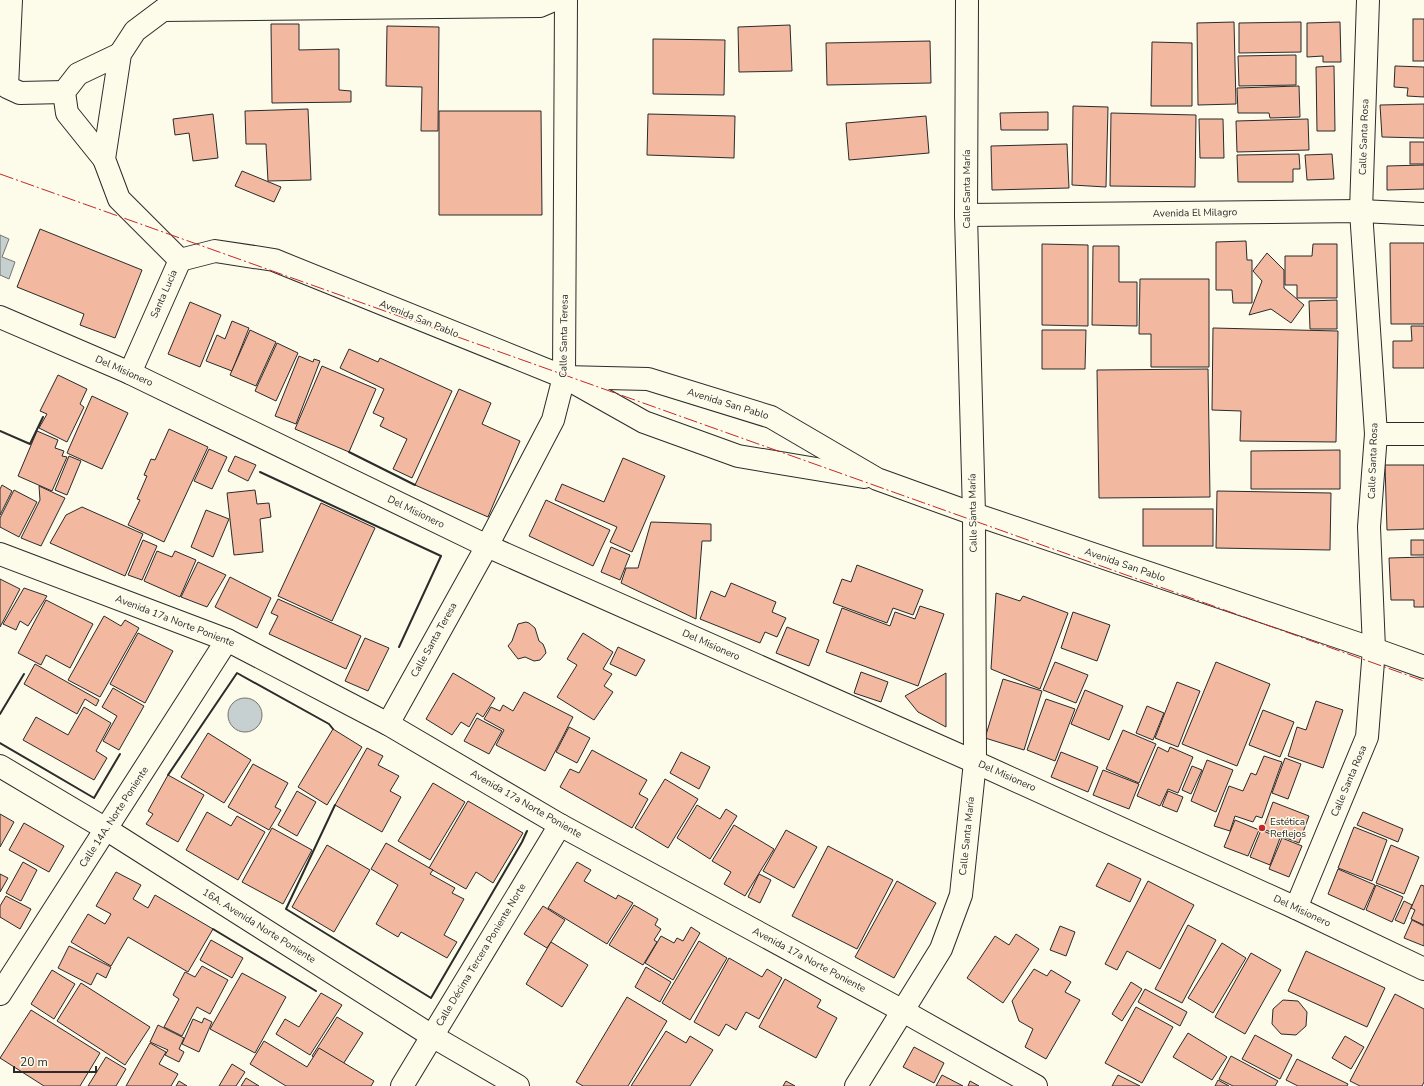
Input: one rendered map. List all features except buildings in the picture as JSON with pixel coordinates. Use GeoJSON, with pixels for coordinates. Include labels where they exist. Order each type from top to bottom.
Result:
{"type":"FeatureCollection","features":[{"type":"Feature","properties":{"kind":"street"},"geometry":{"type":"LineString","coordinates":[[11,0],[7,87],[20,93],[64,92]]}},
{"type":"Feature","properties":{"kind":"street"},"geometry":{"type":"LineString","coordinates":[[104,159],[120,54],[135,31],[163,10],[540,6],[554,0]]}},
{"type":"Feature","properties":{"kind":"street","name":"Calle Santa Teresa"},"geometry":{"type":"LineString","coordinates":[[388,724],[487,546],[553,420],[564,378],[566,0]]}},
{"type":"Feature","properties":{"kind":"street","name":"Calle Santa María"},"geometry":{"type":"LineString","coordinates":[[856,1086],[941,949],[961,895],[975,762],[974,514],[966,215],[967,0]]}},
{"type":"Feature","properties":{"kind":"street","name":"Calle Santa Rosa"},"geometry":{"type":"LineString","coordinates":[[1296,908],[1367,737],[1374,649],[1369,527],[1376,434],[1361,211],[1368,0]]}},
{"type":"Feature","properties":{"kind":"street"},"geometry":{"type":"LineString","coordinates":[[120,54],[78,74],[64,92],[67,113],[104,159],[119,199],[180,260]]}},
{"type":"Feature","properties":{"kind":"street","name":"Avenida El Milagro"},"geometry":{"type":"LineString","coordinates":[[966,215],[1361,211],[1424,214]]}},
{"type":"Feature","properties":{"kind":"street","name":"Santa Lucia"},"geometry":{"type":"LineString","coordinates":[[130,373],[180,260],[215,251],[274,260]]}},
{"type":"Feature","properties":{"kind":"street","name":"Avenida San Pablo"},"geometry":{"type":"LineString","coordinates":[[274,260],[564,378],[644,422],[738,456],[877,479],[974,514],[1424,667]]}},
{"type":"Feature","properties":{"kind":"street","name":"Del Misionero"},"geometry":{"type":"LineString","coordinates":[[0,317],[130,373],[487,546],[975,762],[1296,908],[1424,969]]}},
{"type":"Feature","properties":{"kind":"street","name":"Avenida San Pablo"},"geometry":{"type":"LineString","coordinates":[[564,378],[648,379],[771,417],[877,479]]}},
{"type":"Feature","properties":{"kind":"street"},"geometry":{"type":"LineString","coordinates":[[1376,434],[1424,434]]}},
{"type":"Feature","properties":{"kind":"street","name":"Avenida 17a Norte Poniente"},"geometry":{"type":"LineString","coordinates":[[0,554],[227,640],[388,724],[560,825],[903,1011],[1036,1086]]}},
{"type":"Feature","properties":{"kind":"street","name":"Calle 14A. Norte Poniente"},"geometry":{"type":"LineString","coordinates":[[0,994],[227,640]]}},
{"type":"Feature","properties":{"kind":"street","name":"Avenida San Pablo"},"geometry":{"type":"LineString","coordinates":[[1374,649],[1424,657]]}},
{"type":"Feature","properties":{"kind":"street","name":"16A. Avenida Norte Poniente"},"geometry":{"type":"LineString","coordinates":[[0,766],[106,829],[432,1036],[518,1086]]}},
{"type":"Feature","properties":{"kind":"street","name":"Calle Décima Tercera Poniente Norte"},"geometry":{"type":"LineString","coordinates":[[402,1086],[560,825]]}},
{"type":"Feature","properties":{"kind":"shaded area"},"geometry":{"type":"Polygon","coordinates":[[[0,235],[9,239],[2,257],[15,262],[9,279],[0,275],[0,235]]]}},
{"type":"Feature","properties":{"kind":"shaded area"},"geometry":{"type":"Polygon","coordinates":[[[248,698],[257,703],[261,708],[261,722],[257,727],[252,731],[242,732],[238,731],[229,722],[228,712],[229,708],[238,699],[248,698]]]}},
{"type":"Feature","properties":{"kind":"wall"},"geometry":{"type":"LineString","coordinates":[[0,431],[30,444],[43,417]]}},
{"type":"Feature","properties":{"kind":"wall"},"geometry":{"type":"LineString","coordinates":[[349,452],[415,485]]}},
{"type":"Feature","properties":{"kind":"wall"},"geometry":{"type":"LineString","coordinates":[[260,472],[441,556],[399,647]]}},
{"type":"Feature","properties":{"kind":"wall"},"geometry":{"type":"LineString","coordinates":[[168,775],[237,673],[329,724],[333,729]]}},
{"type":"Feature","properties":{"kind":"wall"},"geometry":{"type":"LineString","coordinates":[[0,714],[24,674]]}},
{"type":"Feature","properties":{"kind":"wall"},"geometry":{"type":"LineString","coordinates":[[0,743],[94,798],[120,754]]}},
{"type":"Feature","properties":{"kind":"wall"},"geometry":{"type":"LineString","coordinates":[[335,805],[286,909],[431,998],[527,831]]}},
{"type":"Feature","properties":{"kind":"wall"},"geometry":{"type":"LineString","coordinates":[[213,929],[316,991]]}},
{"type":"Feature","properties":{"kind":"power"},"geometry":{"type":"LineString","coordinates":[[0,174],[1424,681]]}},
{"type":"Feature","properties":{"kind":"place","name":"Estética Reflejos"},"geometry":{"type":"Point","coordinates":[1262,828]}}]}
